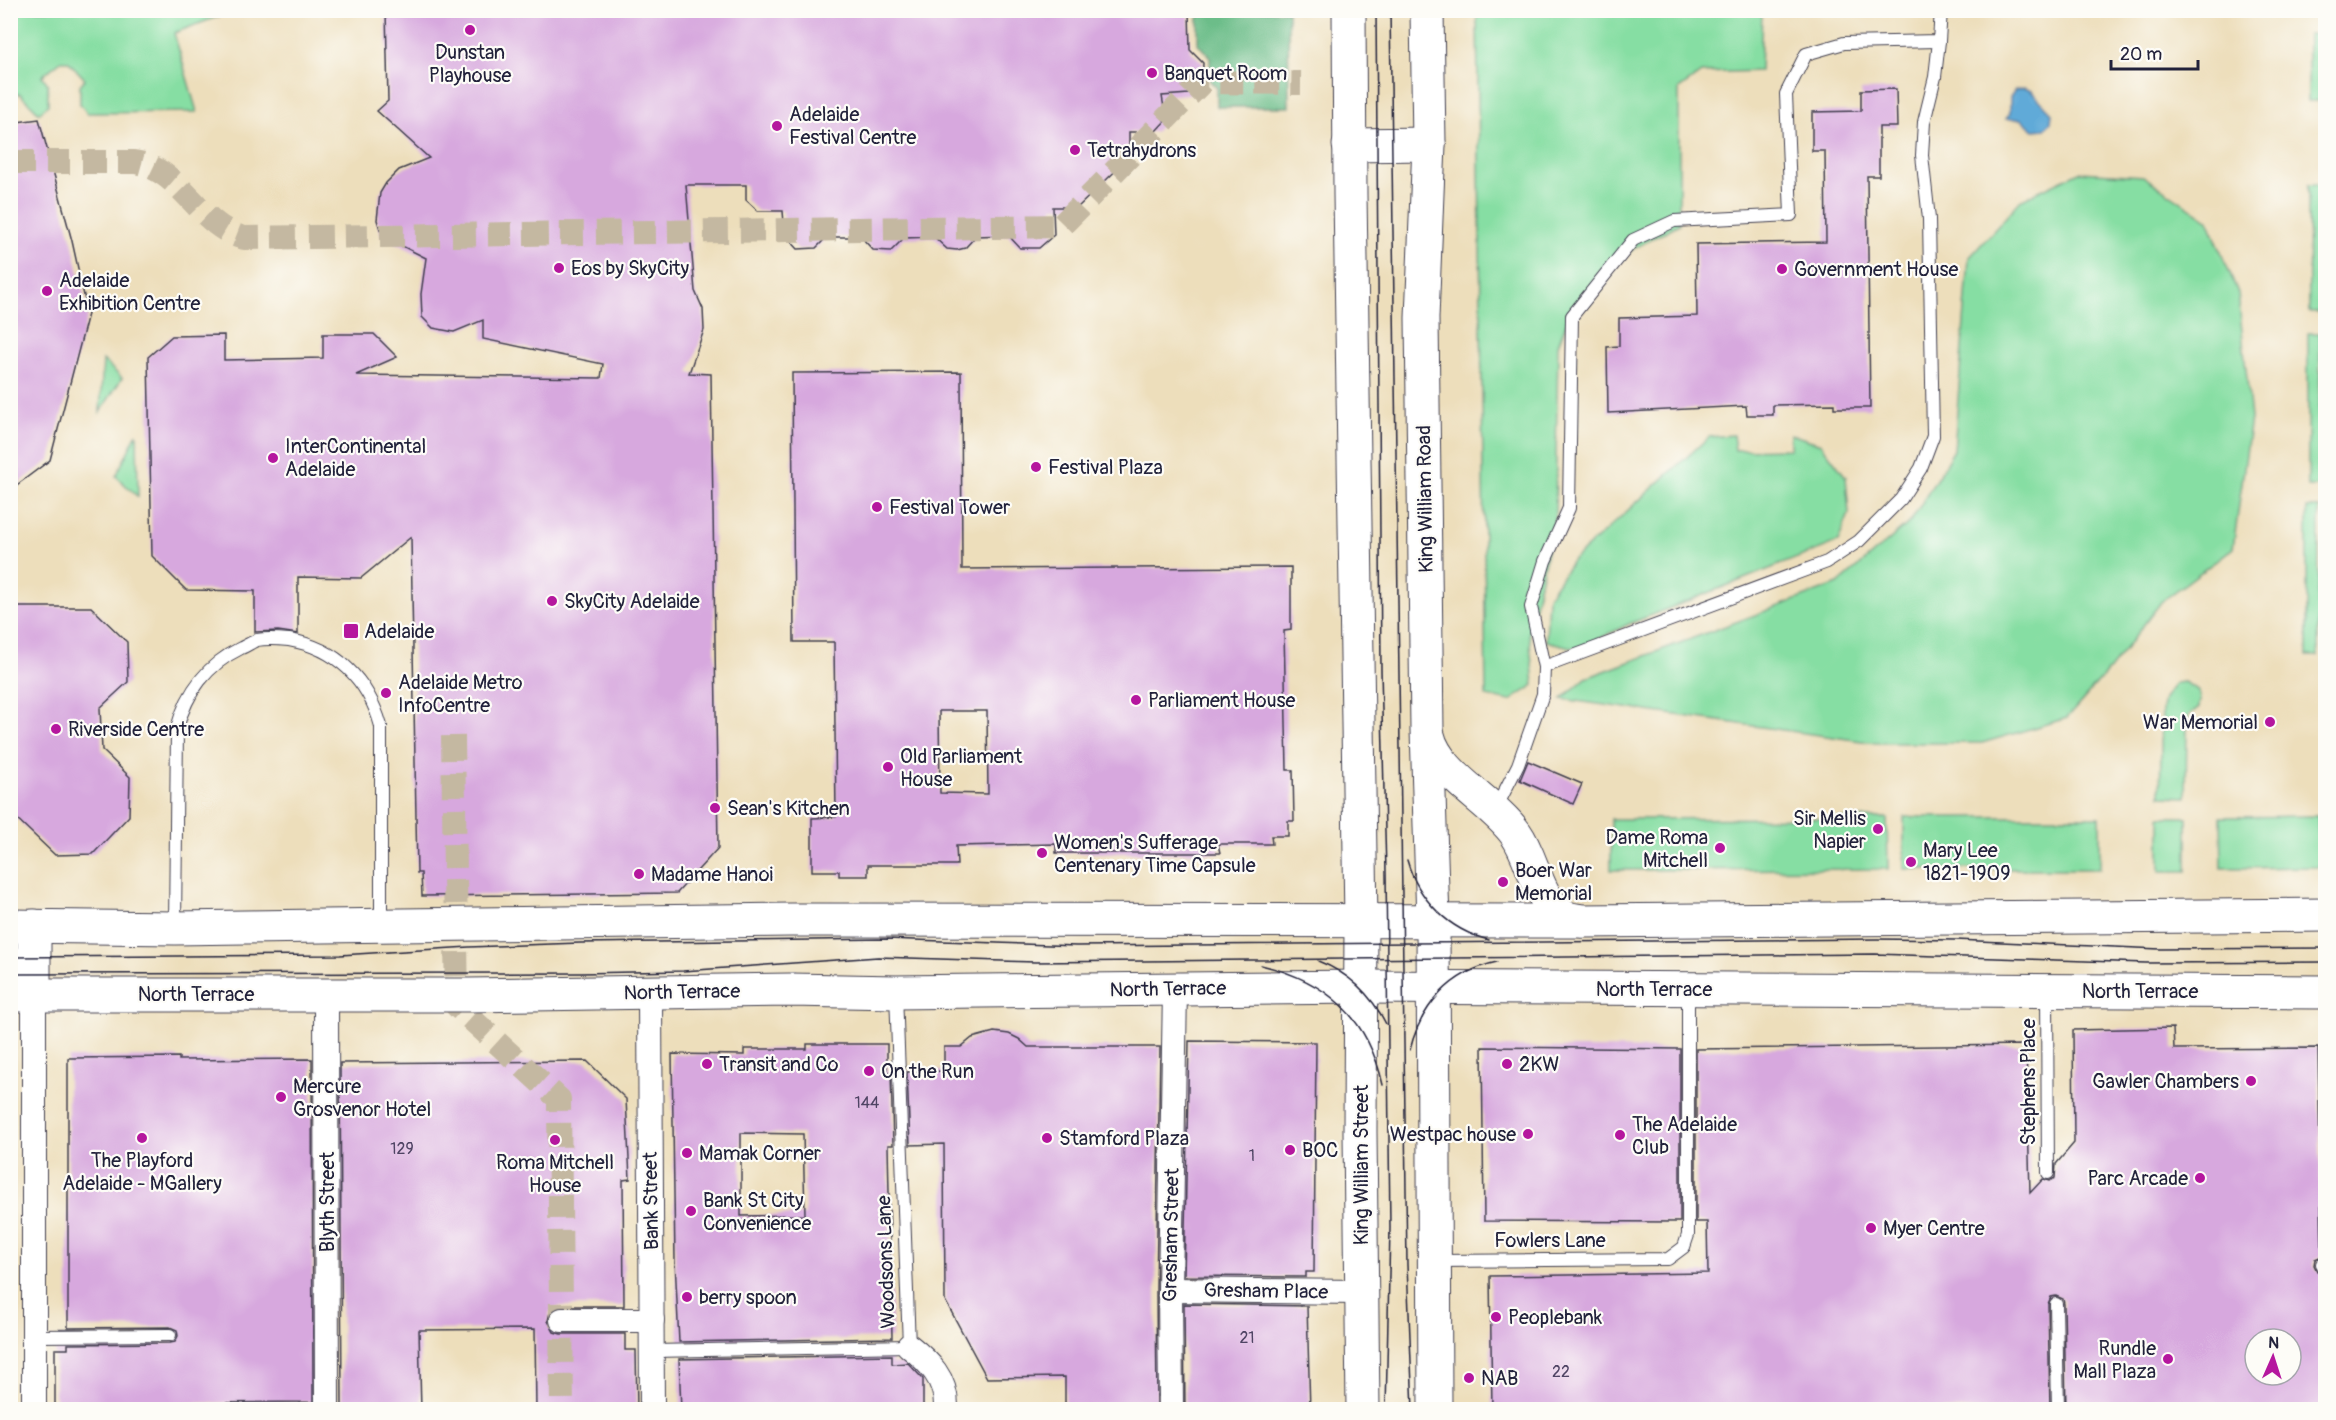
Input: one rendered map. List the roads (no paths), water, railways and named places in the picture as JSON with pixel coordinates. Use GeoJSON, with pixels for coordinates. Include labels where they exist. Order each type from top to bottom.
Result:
{"type":"FeatureCollection","features":[{"type":"Feature","properties":{"kind":"main road"},"geometry":{"type":"LineString","coordinates":[[1349,10],[1349,145],[1362,921]]}},
{"type":"Feature","properties":{"kind":"main road","name":"King William Road"},"geometry":{"type":"LineString","coordinates":[[1427,10],[1429,144],[1422,318],[1427,730],[1433,921],[1432,988]]}},
{"type":"Feature","properties":{"kind":"main road"},"geometry":{"type":"LineString","coordinates":[[1349,145],[1429,144]]}},
{"type":"Feature","properties":{"kind":"main road"},"geometry":{"type":"LineString","coordinates":[[1427,730],[1432,748],[1441,762],[1495,811],[1520,840],[1554,908],[1564,917],[1582,921]]}},
{"type":"Feature","properties":{"kind":"main road"},"geometry":{"type":"LineString","coordinates":[[22,995],[22,926],[175,928],[791,920],[1582,921],[2325,915]]}},
{"type":"Feature","properties":{"kind":"main road","name":"King William Street"},"geometry":{"type":"LineString","coordinates":[[1362,921],[1363,1410]]}},
{"type":"Feature","properties":{"kind":"main road","name":"North Terrace"},"geometry":{"type":"LineString","coordinates":[[22,995],[469,995],[791,990],[896,992],[1361,988],[2325,992]]}},
{"type":"Feature","properties":{"kind":"main road"},"geometry":{"type":"LineString","coordinates":[[1432,988],[1435,1410]]}},
{"type":"Feature","properties":{"kind":"street","name":"Gresham Street"},"geometry":{"type":"LineString","coordinates":[[1171,1410],[1170,1290],[1175,989]]}},
{"type":"Feature","properties":{"kind":"street","name":"Bank Street"},"geometry":{"type":"LineString","coordinates":[[650,993],[652,1410]]}},
{"type":"Feature","properties":{"kind":"street","name":"Blyth Street"},"geometry":{"type":"LineString","coordinates":[[326,994],[327,1410]]}},
{"type":"Feature","properties":{"kind":"street"},"geometry":{"type":"LineString","coordinates":[[22,995],[34,1233],[34,1410]]}},
{"type":"Feature","properties":{"kind":"street","name":"Gresham Place"},"geometry":{"type":"LineString","coordinates":[[1170,1290],[1362,1292]]}},
{"type":"Feature","properties":{"kind":"street"},"geometry":{"type":"LineString","coordinates":[[562,1320],[652,1320]]}},
{"type":"Feature","properties":{"kind":"street"},"geometry":{"type":"LineString","coordinates":[[909,1346],[931,1365],[946,1394],[945,1406]]}},
{"type":"Feature","properties":{"kind":"lane"},"geometry":{"type":"LineString","coordinates":[[1544,667],[1827,562],[1859,542],[1882,520],[1901,499],[1921,468],[1933,436],[1934,392],[1929,219],[1922,155],[1924,122],[1935,77],[1941,10]]}},
{"type":"Feature","properties":{"kind":"lane"},"geometry":{"type":"LineString","coordinates":[[1495,811],[1518,765],[1543,694],[1544,667],[1531,607],[1545,561],[1569,508],[1572,316],[1633,240],[1674,221],[1791,215],[1786,94],[1806,54],[1844,43],[1939,41]]}},
{"type":"Feature","properties":{"kind":"lane"},"geometry":{"type":"LineString","coordinates":[[175,928],[177,728],[183,707],[193,688],[210,668],[229,654],[255,640],[279,639],[307,643],[331,654],[354,673],[376,710],[381,726],[381,926]]}},
{"type":"Feature","properties":{"kind":"lane","name":"Fowlers Lane"},"geometry":{"type":"LineString","coordinates":[[1434,1261],[1668,1259],[1684,1247],[1688,1235],[1688,989]]}},
{"type":"Feature","properties":{"kind":"lane","name":"Stephens Place"},"geometry":{"type":"LineString","coordinates":[[2048,991],[2048,1173]]}},
{"type":"Feature","properties":{"kind":"lane","name":"Woodsons Lane"},"geometry":{"type":"LineString","coordinates":[[653,1351],[909,1346],[896,992]]}},
{"type":"Feature","properties":{"kind":"lane"},"geometry":{"type":"LineString","coordinates":[[2056,1304],[2058,1410]]}},
{"type":"Feature","properties":{"kind":"lane"},"geometry":{"type":"LineString","coordinates":[[34,1336],[170,1335]]}},
{"type":"Feature","properties":{"kind":"water"},"geometry":{"type":"Polygon","coordinates":[[[2024,88],[2031,91],[2052,113],[2051,122],[2045,129],[2034,130],[2021,119],[2006,119],[2010,113],[2010,97],[2015,90],[2024,88]]]}},
{"type":"Feature","properties":{"kind":"tunnel"},"geometry":{"type":"LineString","coordinates":[[10,162],[134,162],[151,167],[178,186],[214,222],[228,232],[244,238],[1061,226],[1202,82],[1301,83]]}},
{"type":"Feature","properties":{"kind":"tunnel"},"geometry":{"type":"LineString","coordinates":[[453,736],[457,1006],[559,1099],[562,1410]]}},
{"type":"Feature","properties":{"kind":"tram line"},"geometry":{"type":"LineString","coordinates":[[1376,10],[1381,670],[1390,1228],[1386,1410]]}},
{"type":"Feature","properties":{"kind":"tram line"},"geometry":{"type":"LineString","coordinates":[[1390,10],[1407,1265],[1413,1410]]}},
{"type":"Feature","properties":{"kind":"tram line"},"geometry":{"type":"LineString","coordinates":[[1407,860],[1419,888],[1437,911],[1460,929],[1489,940]]}},
{"type":"Feature","properties":{"kind":"tram line"},"geometry":{"type":"LineString","coordinates":[[10,957],[340,955],[580,943],[887,939],[1076,946],[1877,939],[2160,949],[2326,948]]}},
{"type":"Feature","properties":{"kind":"tram line"},"geometry":{"type":"LineString","coordinates":[[10,974],[582,973],[683,971],[878,957],[1035,962],[1875,954],[2146,963],[2326,962]]}},
{"type":"Feature","properties":{"kind":"tram line"},"geometry":{"type":"LineString","coordinates":[[1318,961],[1340,972],[1358,986],[1373,1003],[1386,1024]]}},
{"type":"Feature","properties":{"kind":"tram line"},"geometry":{"type":"LineString","coordinates":[[1410,1050],[1422,1019],[1440,993],[1452,982],[1466,974],[1497,962]]}},
{"type":"Feature","properties":{"kind":"tram line"},"geometry":{"type":"LineString","coordinates":[[1261,965],[1306,981],[1325,992],[1341,1006],[1355,1021],[1367,1040],[1383,1085]]}},
{"type":"Feature","properties":{"kind":"place","name":"Dunstan Playhouse"},"geometry":{"type":"Point","coordinates":[470,30]}},
{"type":"Feature","properties":{"kind":"place","name":"Banquet Room"},"geometry":{"type":"Point","coordinates":[1152,73]}},
{"type":"Feature","properties":{"kind":"place","name":"Adelaide Festival Centre"},"geometry":{"type":"Point","coordinates":[777,126]}},
{"type":"Feature","properties":{"kind":"place","name":"Tetrahydrons"},"geometry":{"type":"Point","coordinates":[1075,150]}},
{"type":"Feature","properties":{"kind":"place","name":"Eos by SkyCity"},"geometry":{"type":"Point","coordinates":[559,268]}},
{"type":"Feature","properties":{"kind":"place","name":"Government House"},"geometry":{"type":"Point","coordinates":[1782,269]}},
{"type":"Feature","properties":{"kind":"place","name":"Adelaide Exhibition Centre"},"geometry":{"type":"Point","coordinates":[47,291]}},
{"type":"Feature","properties":{"kind":"place","name":"InterContinental Adelaide"},"geometry":{"type":"Point","coordinates":[273,458]}},
{"type":"Feature","properties":{"kind":"place","name":"Festival Plaza"},"geometry":{"type":"Point","coordinates":[1036,467]}},
{"type":"Feature","properties":{"kind":"place","name":"Festival Tower"},"geometry":{"type":"Point","coordinates":[877,507]}},
{"type":"Feature","properties":{"kind":"place","name":"SkyCity Adelaide"},"geometry":{"type":"Point","coordinates":[552,601]}},
{"type":"Feature","properties":{"kind":"place","name":"Adelaide"},"geometry":{"type":"Point","coordinates":[351,631]}},
{"type":"Feature","properties":{"kind":"place","name":"Adelaide Metro InfoCentre"},"geometry":{"type":"Point","coordinates":[386,693]}},
{"type":"Feature","properties":{"kind":"place","name":"Parliament House"},"geometry":{"type":"Point","coordinates":[1136,700]}},
{"type":"Feature","properties":{"kind":"place","name":"War Memorial"},"geometry":{"type":"Point","coordinates":[2270,722]}},
{"type":"Feature","properties":{"kind":"place","name":"Riverside Centre"},"geometry":{"type":"Point","coordinates":[56,729]}},
{"type":"Feature","properties":{"kind":"place","name":"Old Parliament House"},"geometry":{"type":"Point","coordinates":[888,767]}},
{"type":"Feature","properties":{"kind":"place","name":"Sean's Kitchen"},"geometry":{"type":"Point","coordinates":[715,808]}},
{"type":"Feature","properties":{"kind":"place","name":"Sir Mellis Napier"},"geometry":{"type":"Point","coordinates":[1878,829]}},
{"type":"Feature","properties":{"kind":"place","name":"Dame Roma Mitchell"},"geometry":{"type":"Point","coordinates":[1720,848]}},
{"type":"Feature","properties":{"kind":"place","name":"Women's Sufferage Centenary Time Capsule"},"geometry":{"type":"Point","coordinates":[1042,853]}},
{"type":"Feature","properties":{"kind":"place","name":"Mary Lee 1821-1909"},"geometry":{"type":"Point","coordinates":[1911,862]}},
{"type":"Feature","properties":{"kind":"place","name":"Madame Hanoi"},"geometry":{"type":"Point","coordinates":[639,874]}},
{"type":"Feature","properties":{"kind":"place","name":"Boer War Memorial"},"geometry":{"type":"Point","coordinates":[1503,882]}},
{"type":"Feature","properties":{"kind":"place","name":"Transit and Co"},"geometry":{"type":"Point","coordinates":[707,1064]}},
{"type":"Feature","properties":{"kind":"place","name":"2KW"},"geometry":{"type":"Point","coordinates":[1507,1064]}},
{"type":"Feature","properties":{"kind":"place","name":"On the Run"},"geometry":{"type":"Point","coordinates":[869,1071]}},
{"type":"Feature","properties":{"kind":"place","name":"Gawler Chambers"},"geometry":{"type":"Point","coordinates":[2251,1081]}},
{"type":"Feature","properties":{"kind":"place","name":"Mercure Grosvenor Hotel"},"geometry":{"type":"Point","coordinates":[281,1097]}},
{"type":"Feature","properties":{"kind":"place","name":"Westpac house"},"geometry":{"type":"Point","coordinates":[1528,1134]}},
{"type":"Feature","properties":{"kind":"place","name":"The Adelaide Club"},"geometry":{"type":"Point","coordinates":[1620,1135]}},
{"type":"Feature","properties":{"kind":"place","name":"The Playford Adelaide - MGallery"},"geometry":{"type":"Point","coordinates":[142,1138]}},
{"type":"Feature","properties":{"kind":"place","name":"Stamford Plaza"},"geometry":{"type":"Point","coordinates":[1047,1138]}},
{"type":"Feature","properties":{"kind":"place","name":"Roma Mitchell House"},"geometry":{"type":"Point","coordinates":[555,1140]}},
{"type":"Feature","properties":{"kind":"place","name":"BOC"},"geometry":{"type":"Point","coordinates":[1290,1150]}},
{"type":"Feature","properties":{"kind":"place","name":"Mamak Corner"},"geometry":{"type":"Point","coordinates":[687,1153]}},
{"type":"Feature","properties":{"kind":"place","name":"Parc Arcade"},"geometry":{"type":"Point","coordinates":[2200,1178]}},
{"type":"Feature","properties":{"kind":"place","name":"Bank St City Convenience"},"geometry":{"type":"Point","coordinates":[691,1211]}},
{"type":"Feature","properties":{"kind":"place","name":"Myer Centre"},"geometry":{"type":"Point","coordinates":[1871,1228]}},
{"type":"Feature","properties":{"kind":"place","name":"berry spoon"},"geometry":{"type":"Point","coordinates":[687,1297]}},
{"type":"Feature","properties":{"kind":"place","name":"Peoplebank"},"geometry":{"type":"Point","coordinates":[1496,1317]}},
{"type":"Feature","properties":{"kind":"place","name":"Rundle Mall Plaza"},"geometry":{"type":"Point","coordinates":[2168,1359]}},
{"type":"Feature","properties":{"kind":"place","name":"NAB"},"geometry":{"type":"Point","coordinates":[1469,1378]}}]}
